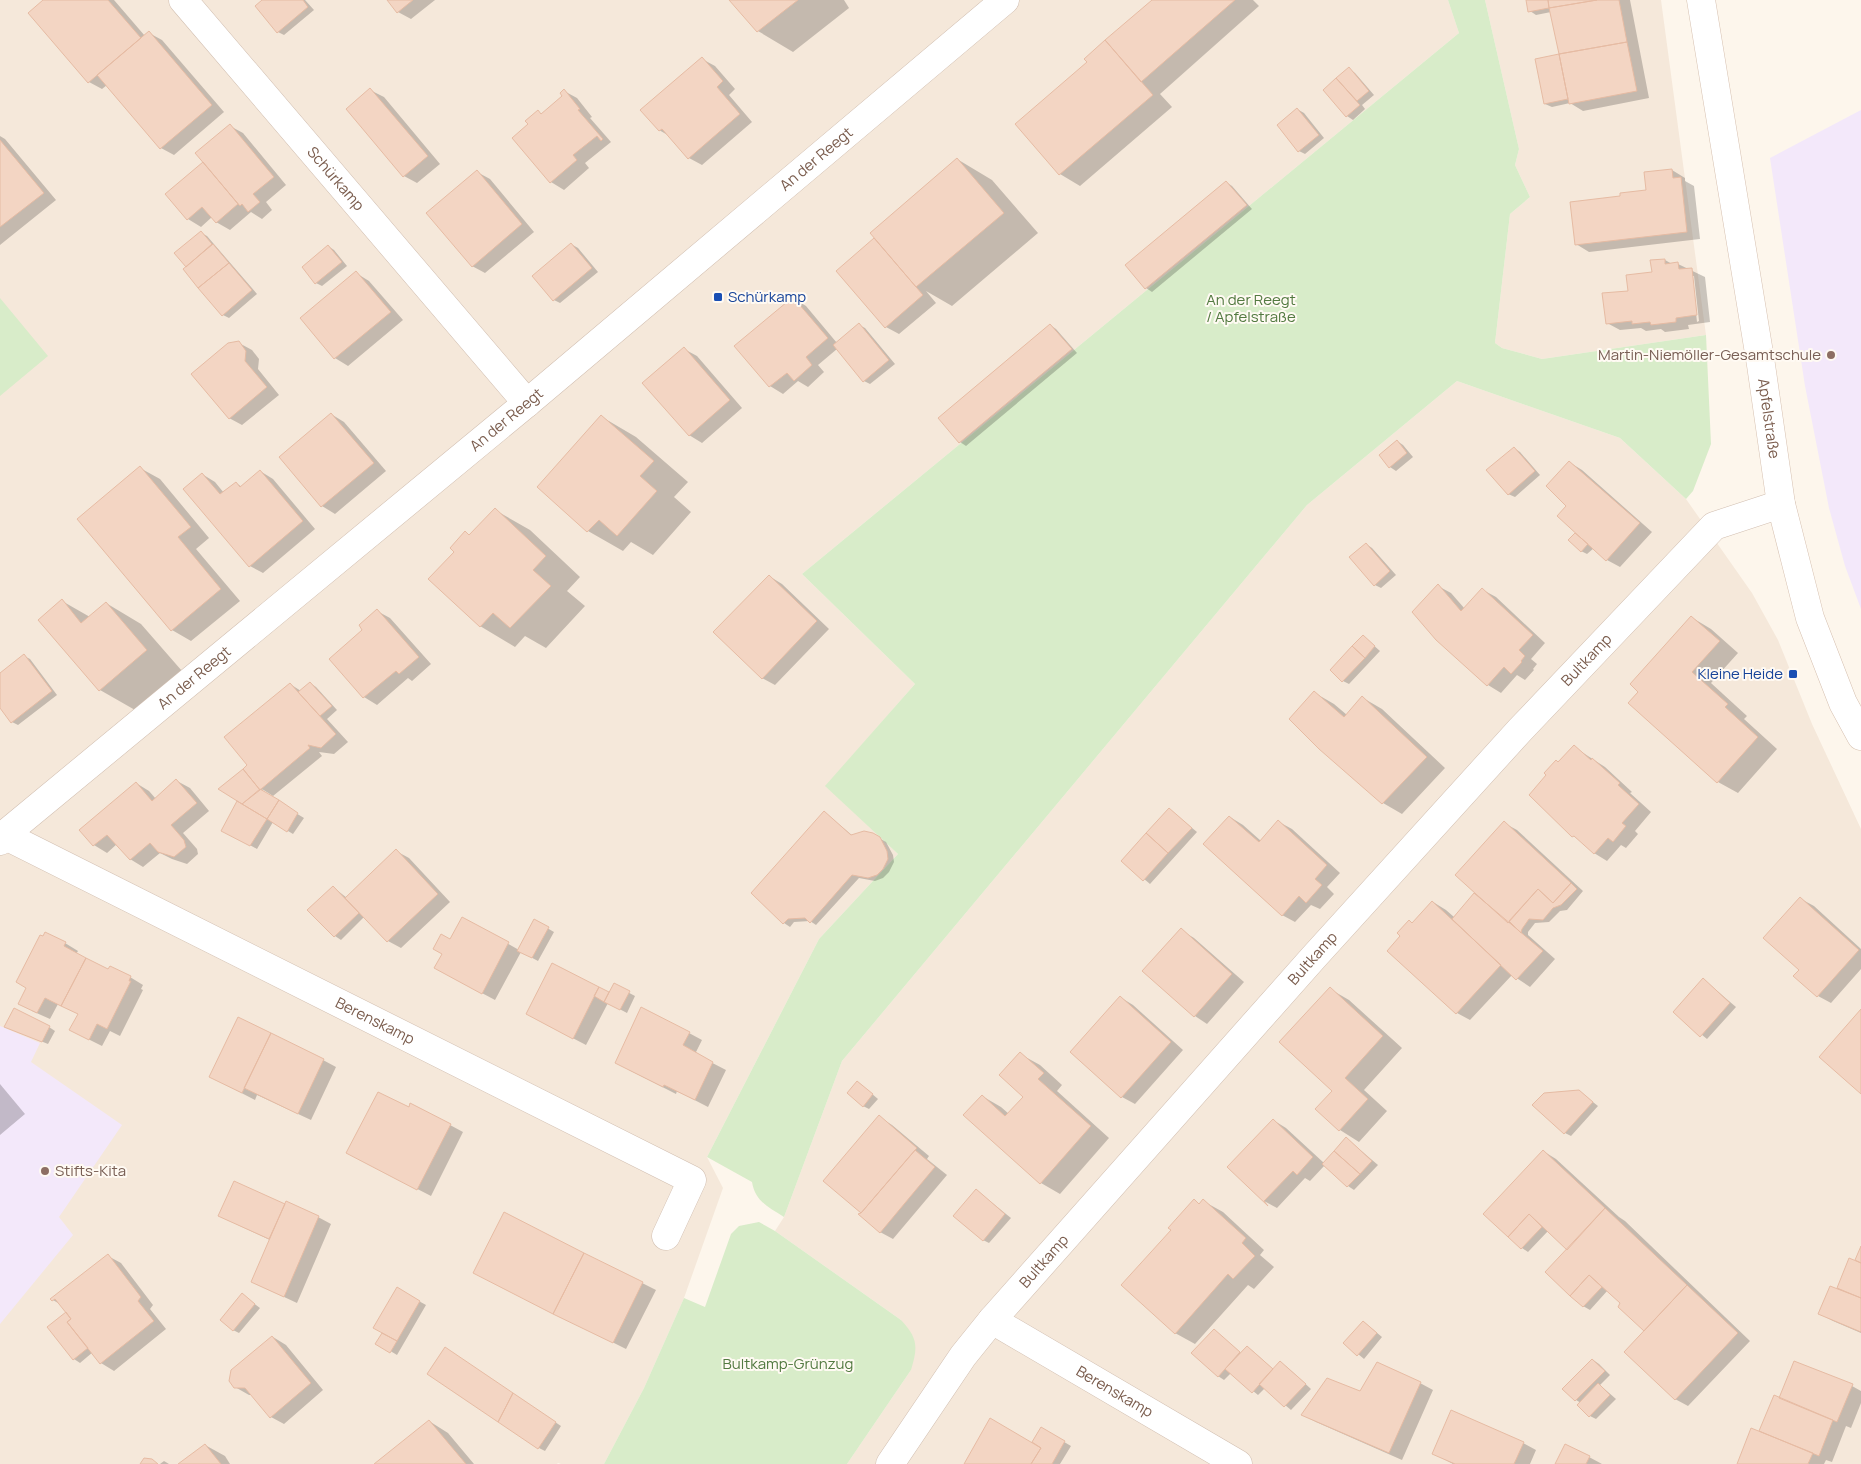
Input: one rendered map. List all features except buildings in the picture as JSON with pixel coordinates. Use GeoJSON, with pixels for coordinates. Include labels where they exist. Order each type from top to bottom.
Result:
{"type":"FeatureCollection","features":[{"type":"Feature","properties":{"kind":"street","name":"Schürkamp"},"geometry":{"type":"LineString","coordinates":[[183,0],[527,403]]}},
{"type":"Feature","properties":{"kind":"street","name":"An der Reegt"},"geometry":{"type":"LineString","coordinates":[[1,838],[527,403],[1005,0]]}},
{"type":"Feature","properties":{"kind":"street","name":"Apfelstraße"},"geometry":{"type":"LineString","coordinates":[[1701,0],[1761,365],[1780,504],[1810,618],[1843,702],[1861,736]]}},
{"type":"Feature","properties":{"kind":"street","name":"Bultkamp"},"geometry":{"type":"LineString","coordinates":[[890,1464],[964,1356],[992,1320],[1289,985],[1520,730],[1714,526],[1780,504]]}},
{"type":"Feature","properties":{"kind":"street","name":"Berenskamp"},"geometry":{"type":"LineString","coordinates":[[1,838],[692,1180],[666,1236]]}},
{"type":"Feature","properties":{"kind":"street","name":"Berenskamp"},"geometry":{"type":"LineString","coordinates":[[992,1320],[1238,1464]]}},
{"type":"Feature","properties":{"kind":"shaded area"},"geometry":{"type":"Polygon","coordinates":[[[0,0],[1448,0],[1459,33],[802,574],[915,684],[826,786],[898,854],[819,939],[707,1157],[723,1188],[684,1298],[644,1388],[604,1464],[0,1464],[0,0]]]}},
{"type":"Feature","properties":{"kind":"shaded area"},"geometry":{"type":"Polygon","coordinates":[[[1485,0],[1661,0],[1706,335],[1542,359],[1502,348],[1495,343],[1510,214],[1530,197],[1515,165],[1519,149],[1485,0]]]}},
{"type":"Feature","properties":{"kind":"shaded area","name":"Martin-Niemöller-Gesamtschule"},"geometry":{"type":"Polygon","coordinates":[[[1861,110],[1861,609],[1845,566],[1829,508],[1805,386],[1770,158],[1861,110]]]}},
{"type":"Feature","properties":{"kind":"shaded area"},"geometry":{"type":"Polygon","coordinates":[[[1457,381],[1620,438],[1686,499],[1752,593],[1778,640],[1812,724],[1861,829],[1861,1464],[847,1464],[911,1370],[901,1320],[775,1231],[784,1217],[842,1061],[1307,505],[1457,381]]]}},
{"type":"Feature","properties":{"kind":"shaded area","name":"Stifts-Kita"},"geometry":{"type":"Polygon","coordinates":[[[0,1026],[40,1043],[31,1062],[122,1125],[59,1217],[73,1235],[0,1324],[0,1026]]]}},
{"type":"Feature","properties":{"kind":"green space","name":"An der Reegt / Apfelstraße"},"geometry":{"type":"Polygon","coordinates":[[[1448,0],[1485,0],[1519,149],[1515,165],[1530,197],[1510,214],[1495,343],[1502,348],[1542,359],[1706,335],[1711,444],[1693,491],[1686,499],[1620,438],[1457,381],[1307,505],[842,1061],[784,1217],[759,1199],[752,1182],[707,1157],[819,939],[898,854],[825,786],[915,684],[802,574],[1459,33],[1448,0]]]}},
{"type":"Feature","properties":{"kind":"green space"},"geometry":{"type":"Polygon","coordinates":[[[0,298],[48,356],[0,396],[0,298]]]}},
{"type":"Feature","properties":{"kind":"green space","name":"Bultkamp-Grünzug"},"geometry":{"type":"Polygon","coordinates":[[[759,1222],[775,1231],[901,1320],[911,1332],[915,1343],[915,1355],[911,1370],[847,1464],[604,1464],[644,1388],[684,1298],[705,1307],[731,1234],[739,1226],[759,1222]]]}},
{"type":"Feature","properties":{"kind":"place","name":"Schürkamp"},"geometry":{"type":"Point","coordinates":[718,297]}},
{"type":"Feature","properties":{"kind":"place","name":"Martin-Niemöller-Gesamtschule"},"geometry":{"type":"Point","coordinates":[1831,355]}},
{"type":"Feature","properties":{"kind":"place","name":"Kleine Heide"},"geometry":{"type":"Point","coordinates":[1793,674]}},
{"type":"Feature","properties":{"kind":"place","name":"Stifts-Kita"},"geometry":{"type":"Point","coordinates":[45,1171]}}]}
